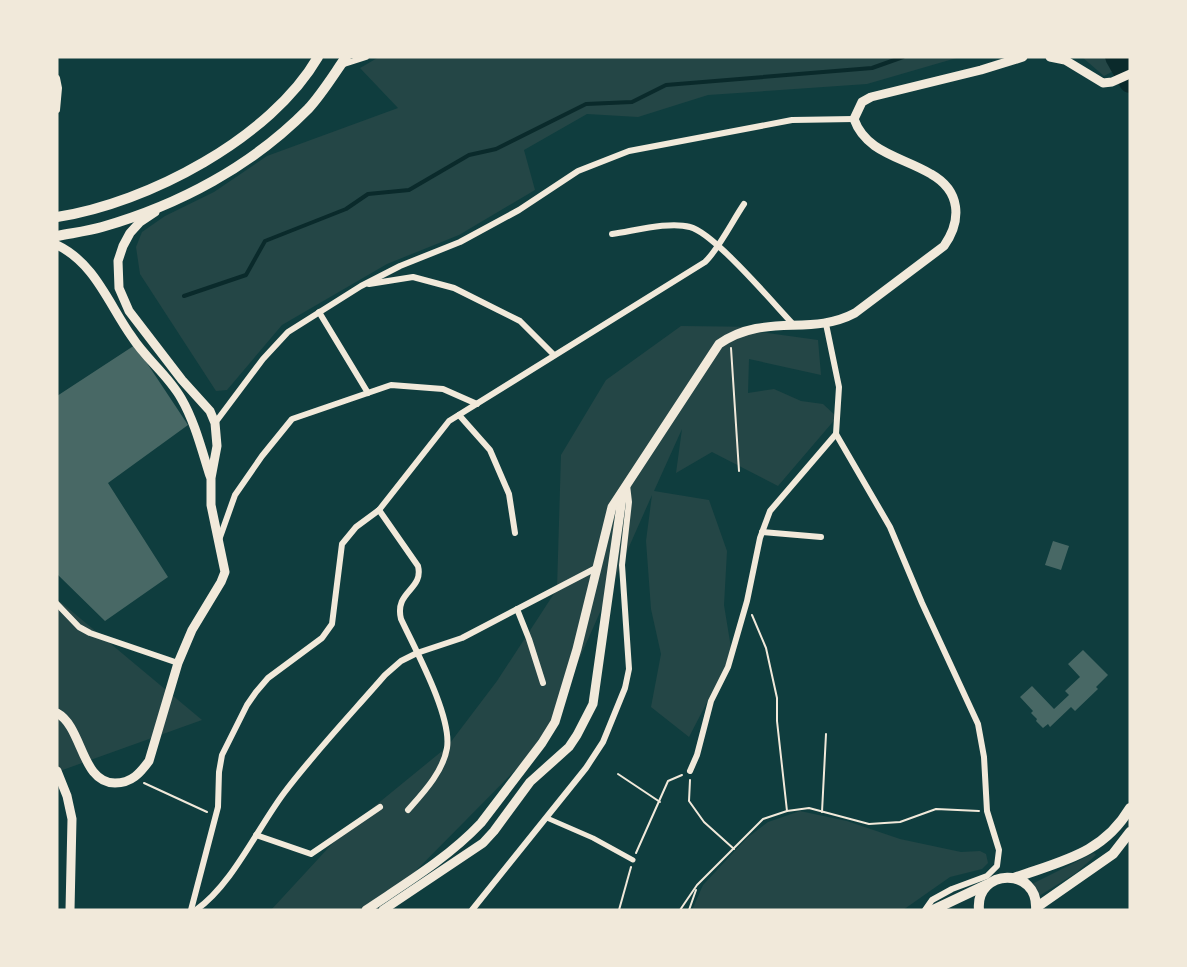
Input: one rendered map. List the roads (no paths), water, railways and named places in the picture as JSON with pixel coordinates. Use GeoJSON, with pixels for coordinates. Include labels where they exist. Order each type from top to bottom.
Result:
{"type":"FeatureCollection","features":[{"type":"Feature","properties":{"kind":"main road"},"geometry":{"type":"LineString","coordinates":[[57,217],[127,199],[176,178],[209,159],[246,134],[281,105],[309,74],[318,57]]}},
{"type":"Feature","properties":{"kind":"main road"},"geometry":{"type":"LineString","coordinates":[[57,236],[101,228],[170,203],[231,170],[283,132],[309,107],[343,61]]}},
{"type":"Feature","properties":{"kind":"main road"},"geometry":{"type":"LineString","coordinates":[[1014,878],[1079,855],[1094,847],[1117,827],[1130,808]]}},
{"type":"Feature","properties":{"kind":"main road"},"geometry":{"type":"LineString","coordinates":[[933,910],[1004,877],[1014,878],[1028,885],[1033,892],[1036,909],[1113,854],[1130,832]]}},
{"type":"Feature","properties":{"kind":"main road"},"geometry":{"type":"LineString","coordinates":[[979,910],[980,897],[991,882]]}},
{"type":"Feature","properties":{"kind":"street"},"geometry":{"type":"LineString","coordinates":[[343,61],[366,57]]}},
{"type":"Feature","properties":{"kind":"street"},"geometry":{"type":"LineString","coordinates":[[854,119],[862,102],[871,97],[981,70],[1023,57]]}},
{"type":"Feature","properties":{"kind":"street"},"geometry":{"type":"LineString","coordinates":[[1050,57],[1065,60],[1103,83],[1112,82],[1130,74]]}},
{"type":"Feature","properties":{"kind":"street"},"geometry":{"type":"LineString","coordinates":[[57,78],[59,88],[57,110]]}},
{"type":"Feature","properties":{"kind":"street"},"geometry":{"type":"LineString","coordinates":[[215,423],[263,359],[288,332],[361,286],[400,266],[460,242],[519,210],[578,171],[629,152],[792,120],[854,119]]}},
{"type":"Feature","properties":{"kind":"street"},"geometry":{"type":"LineString","coordinates":[[366,910],[457,847],[481,823],[549,733],[560,710],[612,507],[719,344],[744,330],[793,324],[826,324],[842,320],[855,313],[944,246],[952,235],[957,214],[951,194],[943,184],[932,174],[876,147],[863,137],[854,119]]}},
{"type":"Feature","properties":{"kind":"street"},"geometry":{"type":"LineString","coordinates":[[57,713],[70,724],[92,771],[101,780],[112,784],[127,783],[139,774],[149,761],[178,663],[192,630],[225,572],[211,505],[211,478],[217,446],[215,423],[203,401],[182,380],[129,311],[118,288],[118,261],[130,233],[140,222],[170,203]]}},
{"type":"Feature","properties":{"kind":"street"},"geometry":{"type":"LineString","coordinates":[[191,910],[216,816],[222,755],[247,705],[268,678],[322,638],[332,624],[342,544],[357,527],[379,510],[449,421],[705,262],[713,254],[717,244],[744,204]]}},
{"type":"Feature","properties":{"kind":"street"},"geometry":{"type":"LineString","coordinates":[[612,234],[689,226],[702,231],[793,324]]}},
{"type":"Feature","properties":{"kind":"street"},"geometry":{"type":"LineString","coordinates":[[57,245],[87,267],[132,338],[182,398],[211,478]]}},
{"type":"Feature","properties":{"kind":"street"},"geometry":{"type":"LineString","coordinates":[[361,286],[413,277],[454,288],[520,321],[554,355]]}},
{"type":"Feature","properties":{"kind":"street"},"geometry":{"type":"LineString","coordinates":[[319,312],[368,393]]}},
{"type":"Feature","properties":{"kind":"street"},"geometry":{"type":"LineString","coordinates":[[826,324],[839,387],[836,434],[890,527],[978,724],[984,757],[987,811],[999,850],[997,866],[987,876],[952,889],[932,900],[925,910]]}},
{"type":"Feature","properties":{"kind":"street"},"geometry":{"type":"LineString","coordinates":[[218,543],[235,495],[292,419],[391,384],[443,389],[477,404]]}},
{"type":"Feature","properties":{"kind":"street"},"geometry":{"type":"LineString","coordinates":[[459,415],[490,450],[509,494],[515,533]]}},
{"type":"Feature","properties":{"kind":"street"},"geometry":{"type":"LineString","coordinates":[[690,771],[697,755],[711,702],[728,667],[747,601],[762,532],[770,511],[836,434]]}},
{"type":"Feature","properties":{"kind":"street"},"geometry":{"type":"LineString","coordinates":[[472,910],[586,768],[603,742],[625,688],[629,669],[622,565],[629,502],[625,486]]}},
{"type":"Feature","properties":{"kind":"street"},"geometry":{"type":"LineString","coordinates":[[383,910],[483,843],[530,782],[569,747],[578,735],[593,704],[625,486]]}},
{"type":"Feature","properties":{"kind":"street"},"geometry":{"type":"LineString","coordinates":[[379,510],[418,566],[420,574],[418,580],[399,603],[400,619],[444,718],[447,747],[443,760],[426,789],[408,810]]}},
{"type":"Feature","properties":{"kind":"street"},"geometry":{"type":"LineString","coordinates":[[762,532],[821,537]]}},
{"type":"Feature","properties":{"kind":"street"},"geometry":{"type":"LineString","coordinates":[[196,910],[233,871],[284,793],[385,675],[417,653],[462,638],[596,568]]}},
{"type":"Feature","properties":{"kind":"street"},"geometry":{"type":"LineString","coordinates":[[57,604],[79,627],[90,633],[178,663]]}},
{"type":"Feature","properties":{"kind":"street"},"geometry":{"type":"LineString","coordinates":[[517,609],[543,683]]}},
{"type":"Feature","properties":{"kind":"street"},"geometry":{"type":"LineString","coordinates":[[57,771],[67,796],[72,819],[70,910]]}},
{"type":"Feature","properties":{"kind":"street"},"geometry":{"type":"LineString","coordinates":[[256,835],[311,854],[380,807]]}},
{"type":"Feature","properties":{"kind":"street"},"geometry":{"type":"LineString","coordinates":[[547,818],[593,838],[633,861]]}},
{"type":"Feature","properties":{"kind":"waterway"},"geometry":{"type":"LineString","coordinates":[[184,296],[246,275],[265,241],[346,209],[368,194],[409,190],[469,155],[496,149],[586,104],[632,102],[666,85],[872,68],[903,57]]}},
{"type":"Feature","properties":{"kind":"waterway"},"geometry":{"type":"LineString","coordinates":[[1116,57],[1130,82]]}}]}
